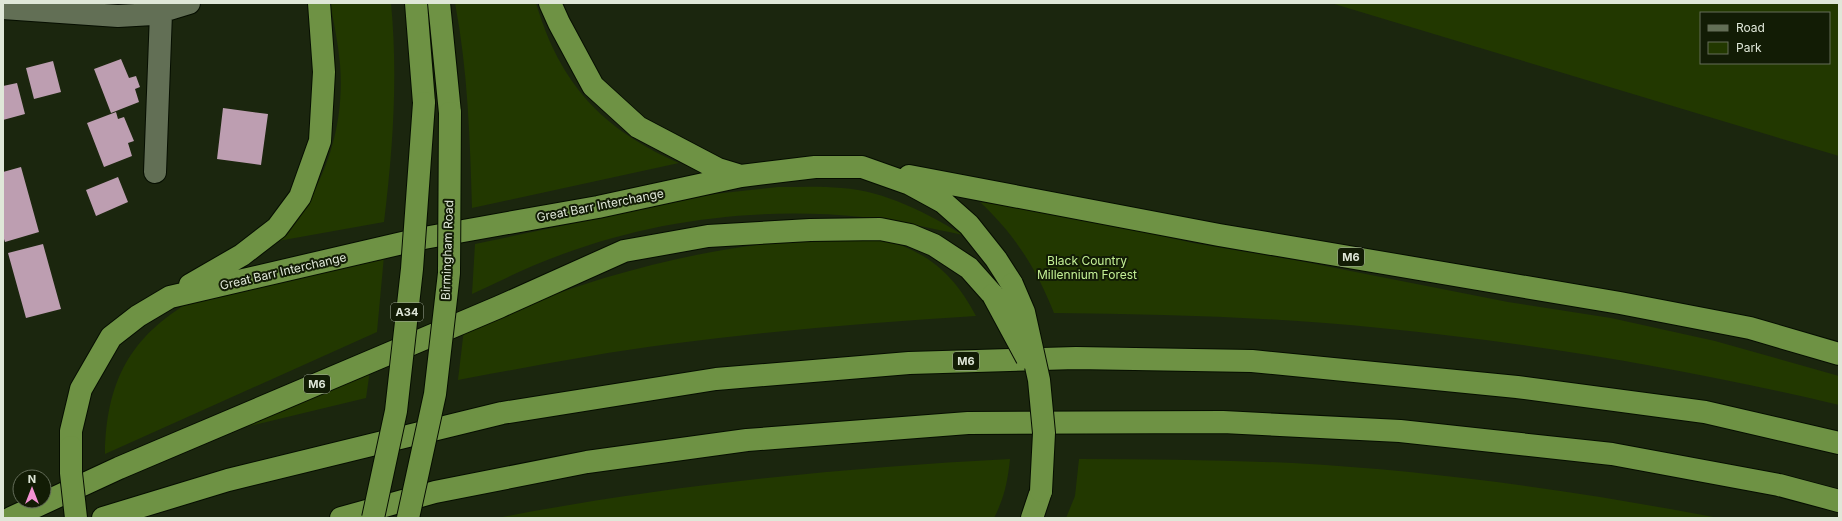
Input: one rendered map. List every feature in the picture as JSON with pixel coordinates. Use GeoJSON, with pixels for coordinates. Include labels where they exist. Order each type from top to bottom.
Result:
{"type":"FeatureCollection","features":[{"type":"Feature","properties":{"kind":"highway"},"geometry":{"type":"LineString","coordinates":[[170,297],[242,256],[277,228],[300,197],[320,141],[324,72],[319,3]]}},
{"type":"Feature","properties":{"kind":"highway","name":"A34"},"geometry":{"type":"LineString","coordinates":[[373,518],[396,412],[412,270],[424,104],[416,3]]}},
{"type":"Feature","properties":{"kind":"highway","name":"Birmingham Road"},"geometry":{"type":"LineString","coordinates":[[408,518],[435,394],[449,273],[450,112],[439,3]]}},
{"type":"Feature","properties":{"kind":"highway"},"geometry":{"type":"LineString","coordinates":[[550,3],[559,23],[593,86],[638,127],[718,169],[742,176]]}},
{"type":"Feature","properties":{"kind":"highway","name":"Great Barr Interchange"},"geometry":{"type":"LineString","coordinates":[[76,518],[71,474],[71,431],[81,389],[111,337],[138,316],[170,297],[424,238],[598,207],[742,176],[815,167],[862,167],[910,184],[943,202],[969,225],[996,259],[1012,284],[1024,312],[1039,380],[1044,433],[1041,491],[1032,518]]}},
{"type":"Feature","properties":{"kind":"highway","name":"M6"},"geometry":{"type":"LineString","coordinates":[[862,167],[1211,233],[1612,302],[1750,328],[1839,354]]}},
{"type":"Feature","properties":{"kind":"highway","name":"M6"},"geometry":{"type":"LineString","coordinates":[[11,518],[119,468],[499,308],[624,251],[708,236],[810,230],[880,229],[910,235],[934,245],[970,268],[993,295],[1039,380]]}},
{"type":"Feature","properties":{"kind":"highway","name":"M6"},"geometry":{"type":"LineString","coordinates":[[103,518],[228,480],[502,413],[716,379],[909,363],[1076,358],[1252,361],[1517,387],[1697,411],[1839,443]]}},
{"type":"Feature","properties":{"kind":"highway"},"geometry":{"type":"LineString","coordinates":[[342,518],[435,492],[587,462],[747,440],[976,423],[1223,422],[1400,431],[1612,454],[1779,485],[1839,501]]}},
{"type":"Feature","properties":{"kind":"street"},"geometry":{"type":"LineString","coordinates":[[3,8],[118,16],[161,13],[189,3]]}},
{"type":"Feature","properties":{"kind":"street"},"geometry":{"type":"LineString","coordinates":[[154,172],[161,13]]}},
{"type":"Feature","properties":{"kind":"green space"},"geometry":{"type":"Polygon","coordinates":[[[330,3],[391,3],[394,58],[394,112],[384,222],[278,241],[308,202],[317,186],[330,153],[335,135],[341,82],[338,48],[330,3]]]}},
{"type":"Feature","properties":{"kind":"green space"},"geometry":{"type":"Polygon","coordinates":[[[455,3],[536,3],[546,32],[558,57],[571,80],[588,101],[606,119],[628,135],[652,150],[679,163],[472,208],[466,80],[455,3]]]}},
{"type":"Feature","properties":{"kind":"green space"},"geometry":{"type":"Polygon","coordinates":[[[1331,3],[1839,3],[1839,156],[1331,3]]]}},
{"type":"Feature","properties":{"kind":"green space"},"geometry":{"type":"Polygon","coordinates":[[[778,187],[834,187],[858,190],[890,198],[920,211],[963,235],[887,220],[824,214],[748,215],[711,219],[673,224],[599,242],[540,263],[472,294],[475,244],[714,194],[778,187]]]}},
{"type":"Feature","properties":{"kind":"green space","name":"Black Country Millennium Forest"},"geometry":{"type":"Polygon","coordinates":[[[980,202],[1087,219],[1193,243],[1300,261],[1508,302],[1611,318],[1715,341],[1839,376],[1839,405],[1668,369],[1553,349],[1438,334],[1299,321],[1177,315],[1054,313],[1040,281],[1023,253],[1004,227],[980,202]]]}},
{"type":"Feature","properties":{"kind":"green space"},"geometry":{"type":"Polygon","coordinates":[[[815,239],[882,239],[913,251],[938,267],[958,288],[968,301],[976,316],[823,327],[670,344],[590,356],[458,380],[464,329],[505,312],[589,283],[632,270],[674,260],[762,244],[815,239]]]}},
{"type":"Feature","properties":{"kind":"green space"},"geometry":{"type":"Polygon","coordinates":[[[384,256],[377,332],[105,454],[106,428],[110,405],[117,383],[126,364],[138,346],[153,329],[171,314],[193,300],[384,256]]]}},
{"type":"Feature","properties":{"kind":"green space"},"geometry":{"type":"Polygon","coordinates":[[[370,370],[366,398],[241,428],[370,370]]]}},
{"type":"Feature","properties":{"kind":"green space"},"geometry":{"type":"Polygon","coordinates":[[[1010,459],[1005,489],[994,518],[497,518],[561,506],[689,487],[881,467],[1010,459]]]}},
{"type":"Feature","properties":{"kind":"green space"},"geometry":{"type":"Polygon","coordinates":[[[1079,459],[1293,463],[1400,471],[1507,483],[1613,499],[1719,518],[1066,518],[1075,496],[1079,459]]]}},
{"type":"Feature","properties":{"kind":"building"},"geometry":{"type":"Polygon","coordinates":[[[121,59],[129,78],[136,76],[140,87],[135,89],[139,102],[111,113],[94,69],[121,59]]]}},
{"type":"Feature","properties":{"kind":"building"},"geometry":{"type":"Polygon","coordinates":[[[53,61],[61,92],[34,99],[26,68],[53,61]]]}},
{"type":"Feature","properties":{"kind":"building"},"geometry":{"type":"Polygon","coordinates":[[[17,83],[25,114],[3,120],[3,86],[17,83]]]}},
{"type":"Feature","properties":{"kind":"building"},"geometry":{"type":"Polygon","coordinates":[[[223,108],[268,114],[261,165],[217,159],[223,108]]]}},
{"type":"Feature","properties":{"kind":"building"},"geometry":{"type":"Polygon","coordinates":[[[116,112],[118,119],[124,117],[134,141],[128,143],[132,156],[104,167],[87,123],[116,112]]]}},
{"type":"Feature","properties":{"kind":"building"},"geometry":{"type":"Polygon","coordinates":[[[21,167],[39,232],[5,242],[3,236],[3,172],[21,167]]]}},
{"type":"Feature","properties":{"kind":"building"},"geometry":{"type":"Polygon","coordinates":[[[118,177],[128,202],[96,216],[86,190],[118,177]]]}},
{"type":"Feature","properties":{"kind":"building"},"geometry":{"type":"Polygon","coordinates":[[[43,244],[61,309],[26,318],[8,253],[43,244]]]}}]}
